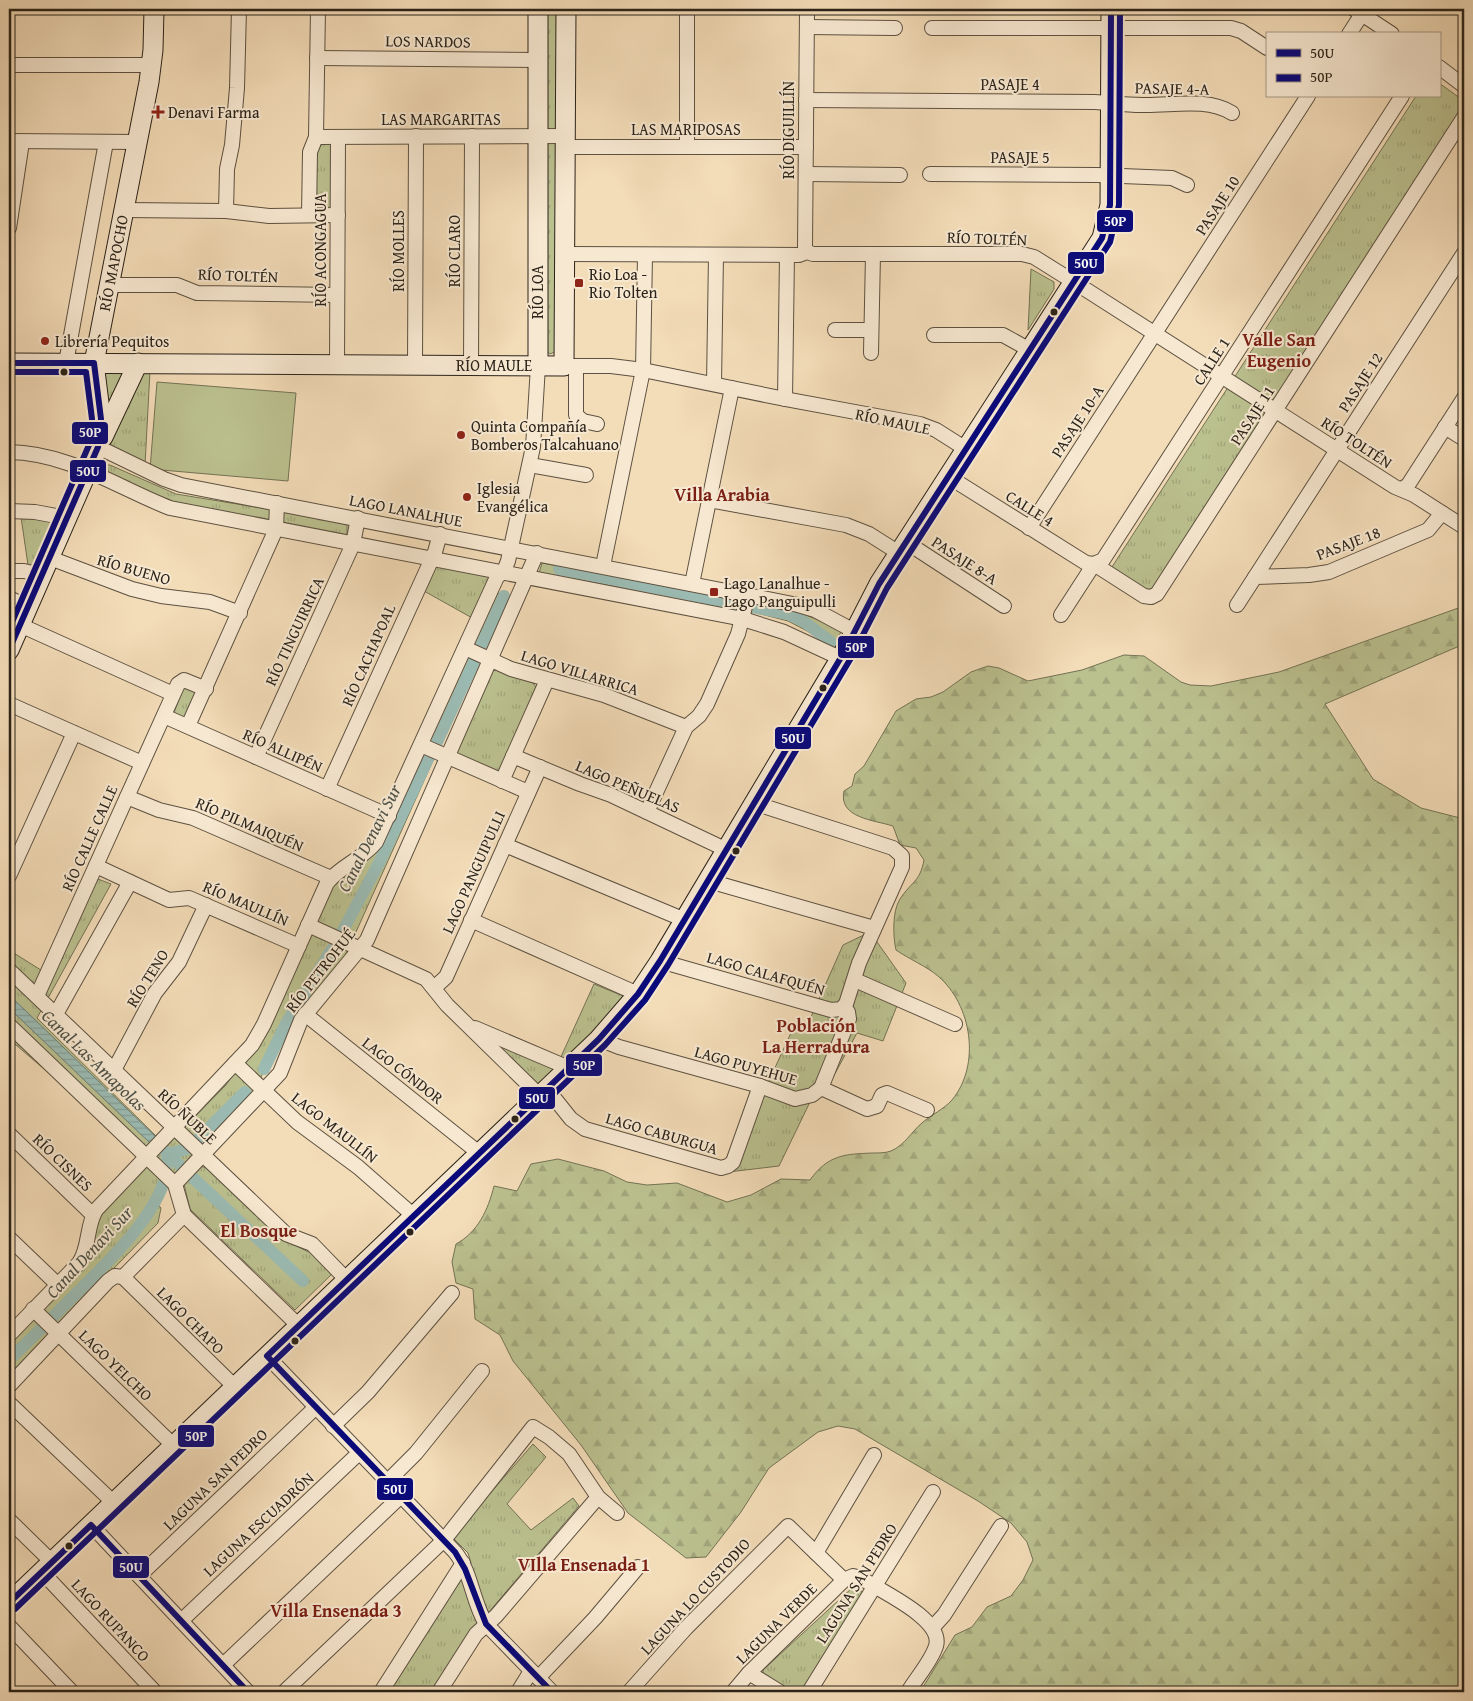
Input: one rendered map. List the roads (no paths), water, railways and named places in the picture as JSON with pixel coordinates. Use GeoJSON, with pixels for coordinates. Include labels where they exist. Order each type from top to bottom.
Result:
{"type":"FeatureCollection","features":[{"type":"Feature","properties":{"kind":"street","name":"RÍO MAPOCHO"},"geometry":{"type":"LineString","coordinates":[[9,650],[98,447],[101,419],[94,363],[152,66],[154,9]]}},
{"type":"Feature","properties":{"kind":"street"},"geometry":{"type":"LineString","coordinates":[[226,211],[227,169],[232,145],[238,88],[239,9]]}},
{"type":"Feature","properties":{"kind":"street","name":"RÍO ACONGAGUA"},"geometry":{"type":"LineString","coordinates":[[310,215],[310,152],[316,137],[318,9]]}},
{"type":"Feature","properties":{"kind":"street","name":"RÍO LOA"},"geometry":{"type":"LineString","coordinates":[[504,571],[512,548],[530,465],[537,412],[538,9]]}},
{"type":"Feature","properties":{"kind":"street","name":"RÍO LOA"},"geometry":{"type":"LineString","coordinates":[[566,9],[565,254],[570,366]]}},
{"type":"Feature","properties":{"kind":"street"},"geometry":{"type":"LineString","coordinates":[[686,9],[687,147]]}},
{"type":"Feature","properties":{"kind":"street","name":"RÍO DIGUILLÍN"},"geometry":{"type":"LineString","coordinates":[[807,9],[807,252]]}},
{"type":"Feature","properties":{"kind":"street"},"geometry":{"type":"LineString","coordinates":[[9,1603],[544,1093],[599,1039],[638,994],[709,881],[856,632],[872,596],[1097,248],[1106,227],[1110,205],[1111,9]]}},
{"type":"Feature","properties":{"kind":"street"},"geometry":{"type":"LineString","coordinates":[[1350,32],[1358,11],[1389,32]]}},
{"type":"Feature","properties":{"kind":"street"},"geometry":{"type":"LineString","coordinates":[[807,27],[895,28]]}},
{"type":"Feature","properties":{"kind":"street"},"geometry":{"type":"LineString","coordinates":[[932,28],[1230,28],[1241,31],[1266,47]]}},
{"type":"Feature","properties":{"kind":"street","name":"LOS NARDOS"},"geometry":{"type":"LineString","coordinates":[[317,58],[538,60]]}},
{"type":"Feature","properties":{"kind":"street"},"geometry":{"type":"LineString","coordinates":[[9,65],[152,66]]}},
{"type":"Feature","properties":{"kind":"street"},"geometry":{"type":"LineString","coordinates":[[1440,68],[1464,86]]}},
{"type":"Feature","properties":{"kind":"street","name":"PASAJE 10"},"geometry":{"type":"LineString","coordinates":[[1155,333],[1307,98]]}},
{"type":"Feature","properties":{"kind":"street","name":"CALLE 1"},"geometry":{"type":"LineString","coordinates":[[1061,615],[1094,564],[1106,556],[1401,98]]}},
{"type":"Feature","properties":{"kind":"street","name":"PASAJE 4"},"geometry":{"type":"LineString","coordinates":[[806,100],[1110,103]]}},
{"type":"Feature","properties":{"kind":"street","name":"PASAJE 4-A"},"geometry":{"type":"LineString","coordinates":[[1110,103],[1142,106],[1205,104],[1219,106],[1232,113]]}},
{"type":"Feature","properties":{"kind":"street","name":"PASAJE 11"},"geometry":{"type":"LineString","coordinates":[[1094,564],[1144,596],[1151,597],[1157,594],[1464,117]]}},
{"type":"Feature","properties":{"kind":"street","name":"RÍO MOLLES"},"geometry":{"type":"LineString","coordinates":[[415,365],[416,136]]}},
{"type":"Feature","properties":{"kind":"street","name":"RÍO CLARO"},"geometry":{"type":"LineString","coordinates":[[472,136],[472,365]]}},
{"type":"Feature","properties":{"kind":"street","name":"LAS MARGARITAS"},"geometry":{"type":"LineString","coordinates":[[316,137],[537,136],[566,141]]}},
{"type":"Feature","properties":{"kind":"street","name":"RÍO ACONGAGUA"},"geometry":{"type":"LineString","coordinates":[[337,364],[338,137]]}},
{"type":"Feature","properties":{"kind":"street"},"geometry":{"type":"LineString","coordinates":[[9,228],[16,141],[137,142]]}},
{"type":"Feature","properties":{"kind":"street","name":"LAS MARIPOSAS"},"geometry":{"type":"LineString","coordinates":[[566,141],[687,147],[806,147]]}},
{"type":"Feature","properties":{"kind":"street","name":"RÍO MAPOCHO"},"geometry":{"type":"LineString","coordinates":[[66,363],[106,142]]}},
{"type":"Feature","properties":{"kind":"street"},"geometry":{"type":"LineString","coordinates":[[806,174],[900,175]]}},
{"type":"Feature","properties":{"kind":"street","name":"PASAJE 5"},"geometry":{"type":"LineString","coordinates":[[930,174],[1172,178],[1187,185]]}},
{"type":"Feature","properties":{"kind":"street"},"geometry":{"type":"LineString","coordinates":[[124,210],[226,211],[270,216],[338,215]]}},
{"type":"Feature","properties":{"kind":"street","name":"RÍO TOLTÉN"},"geometry":{"type":"LineString","coordinates":[[565,254],[801,255],[807,252],[813,254],[1022,254],[1034,257],[1395,487],[1402,489],[1464,527]]}},
{"type":"Feature","properties":{"kind":"street","name":"PASAJE 12"},"geometry":{"type":"LineString","coordinates":[[1237,605],[1464,253]]}},
{"type":"Feature","properties":{"kind":"street"},"geometry":{"type":"LineString","coordinates":[[872,254],[870,330],[872,353]]}},
{"type":"Feature","properties":{"kind":"street"},"geometry":{"type":"LineString","coordinates":[[603,566],[643,370],[645,255]]}},
{"type":"Feature","properties":{"kind":"street"},"geometry":{"type":"LineString","coordinates":[[714,384],[716,255]]}},
{"type":"Feature","properties":{"kind":"street"},"geometry":{"type":"LineString","coordinates":[[785,400],[787,255]]}},
{"type":"Feature","properties":{"kind":"street","name":"RÍO TOLTÉN"},"geometry":{"type":"LineString","coordinates":[[109,285],[177,285],[197,293],[337,295]]}},
{"type":"Feature","properties":{"kind":"street"},"geometry":{"type":"LineString","coordinates":[[835,330],[870,330]]}},
{"type":"Feature","properties":{"kind":"street","name":"PASAJE 10-A"},"geometry":{"type":"LineString","coordinates":[[1029,528],[1155,333]]}},
{"type":"Feature","properties":{"kind":"street"},"geometry":{"type":"LineString","coordinates":[[934,335],[1003,335],[1030,350]]}},
{"type":"Feature","properties":{"kind":"street","name":"RÍO MAULE"},"geometry":{"type":"LineString","coordinates":[[9,363],[610,366],[643,370],[785,400],[925,425],[966,450]]}},
{"type":"Feature","properties":{"kind":"street"},"geometry":{"type":"LineString","coordinates":[[98,447],[138,363]]}},
{"type":"Feature","properties":{"kind":"street"},"geometry":{"type":"LineString","coordinates":[[570,366],[576,415],[583,421],[596,424]]}},
{"type":"Feature","properties":{"kind":"street"},"geometry":{"type":"LineString","coordinates":[[692,584],[732,388]]}},
{"type":"Feature","properties":{"kind":"street"},"geometry":{"type":"LineString","coordinates":[[1402,489],[1408,485],[1464,398]]}},
{"type":"Feature","properties":{"kind":"street"},"geometry":{"type":"LineString","coordinates":[[1445,427],[1464,439]]}},
{"type":"Feature","properties":{"kind":"street","name":"LAGO LANALHUE"},"geometry":{"type":"LineString","coordinates":[[98,447],[174,483],[512,548],[808,608],[856,632]]}},
{"type":"Feature","properties":{"kind":"street"},"geometry":{"type":"LineString","coordinates":[[9,452],[38,454],[88,470],[170,508],[504,571],[744,619],[784,632],[840,658]]}},
{"type":"Feature","properties":{"kind":"street"},"geometry":{"type":"LineString","coordinates":[[530,465],[586,475]]}},
{"type":"Feature","properties":{"kind":"street","name":"CALLE 4"},"geometry":{"type":"LineString","coordinates":[[949,477],[1086,563],[1094,564]]}},
{"type":"Feature","properties":{"kind":"street","name":"PASAJE 8-A"},"geometry":{"type":"LineString","coordinates":[[709,500],[846,525],[903,548],[1004,606]]}},
{"type":"Feature","properties":{"kind":"street"},"geometry":{"type":"LineString","coordinates":[[188,726],[276,529],[276,503]]}},
{"type":"Feature","properties":{"kind":"street"},"geometry":{"type":"LineString","coordinates":[[9,511],[35,512],[67,518]]}},
{"type":"Feature","properties":{"kind":"street","name":"PASAJE 18"},"geometry":{"type":"LineString","coordinates":[[1255,578],[1329,572],[1428,530],[1442,513]]}},
{"type":"Feature","properties":{"kind":"street","name":"RÍO TINGUIRRICA"},"geometry":{"type":"LineString","coordinates":[[256,757],[354,544],[358,518]]}},
{"type":"Feature","properties":{"kind":"street","name":"RÍO CACHAPOAL"},"geometry":{"type":"LineString","coordinates":[[327,789],[440,534]]}},
{"type":"Feature","properties":{"kind":"street"},"geometry":{"type":"LineString","coordinates":[[529,576],[537,553]]}},
{"type":"Feature","properties":{"kind":"street","name":"RÍO BUENO"},"geometry":{"type":"LineString","coordinates":[[9,571],[24,571],[46,566],[167,597],[210,602],[240,613]]}},
{"type":"Feature","properties":{"kind":"street","name":"RÍO PETROHUÉ"},"geometry":{"type":"LineString","coordinates":[[9,1335],[82,1259],[93,1215],[235,1063],[261,1032],[331,878],[372,847],[389,816],[497,577],[504,571]]}},
{"type":"Feature","properties":{"kind":"street","name":"RÍO PETROHUÉ"},"geometry":{"type":"LineString","coordinates":[[175,1184],[264,1091],[284,1066],[294,1035],[305,1014],[361,949],[378,919],[529,576]]}},
{"type":"Feature","properties":{"kind":"street"},"geometry":{"type":"LineString","coordinates":[[648,812],[686,727],[699,716],[707,704],[744,619],[748,595]]}},
{"type":"Feature","properties":{"kind":"street"},"geometry":{"type":"LineString","coordinates":[[9,598],[28,607]]}},
{"type":"Feature","properties":{"kind":"street"},"geometry":{"type":"LineString","coordinates":[[20,626],[173,694],[182,680],[206,689]]}},
{"type":"Feature","properties":{"kind":"street","name":"LAGO VILLARRICA"},"geometry":{"type":"LineString","coordinates":[[465,648],[511,670],[604,695],[686,727]]}},
{"type":"Feature","properties":{"kind":"street"},"geometry":{"type":"LineString","coordinates":[[502,781],[547,680]]}},
{"type":"Feature","properties":{"kind":"street","name":"RÍO CALLE CALLE"},"geometry":{"type":"LineString","coordinates":[[38,996],[173,694]]}},
{"type":"Feature","properties":{"kind":"street"},"geometry":{"type":"LineString","coordinates":[[9,704],[142,763]]}},
{"type":"Feature","properties":{"kind":"street","name":"RÍO ALLIPÉN"},"geometry":{"type":"LineString","coordinates":[[164,716],[389,816]]}},
{"type":"Feature","properties":{"kind":"street"},"geometry":{"type":"LineString","coordinates":[[9,876],[74,733]]}},
{"type":"Feature","properties":{"kind":"street"},"geometry":{"type":"LineString","coordinates":[[420,745],[528,792]]}},
{"type":"Feature","properties":{"kind":"street","name":"LAGO PEÑUELAS"},"geometry":{"type":"LineString","coordinates":[[514,756],[580,784],[603,791],[727,850]]}},
{"type":"Feature","properties":{"kind":"street","name":"LAGO PANGUIPULLI"},"geometry":{"type":"LineString","coordinates":[[434,988],[446,977],[540,767]]}},
{"type":"Feature","properties":{"kind":"street","name":"RÍO PILMAIQUÉN"},"geometry":{"type":"LineString","coordinates":[[127,797],[159,810],[193,818],[331,878]]}},
{"type":"Feature","properties":{"kind":"street"},"geometry":{"type":"LineString","coordinates":[[754,803],[893,848],[900,852],[903,863],[859,963],[855,980],[955,1024]]}},
{"type":"Feature","properties":{"kind":"street"},"geometry":{"type":"LineString","coordinates":[[505,845],[685,920]]}},
{"type":"Feature","properties":{"kind":"street","name":"RÍO MAULLÍN"},"geometry":{"type":"LineString","coordinates":[[96,866],[169,900],[174,901],[184,897],[299,946]]}},
{"type":"Feature","properties":{"kind":"street"},"geometry":{"type":"LineString","coordinates":[[709,881],[874,928]]}},
{"type":"Feature","properties":{"kind":"street"},"geometry":{"type":"LineString","coordinates":[[56,1014],[130,882]]}},
{"type":"Feature","properties":{"kind":"street","name":"RÍO TENO"},"geometry":{"type":"LineString","coordinates":[[114,1070],[156,993],[179,962],[206,905]]}},
{"type":"Feature","properties":{"kind":"street"},"geometry":{"type":"LineString","coordinates":[[471,920],[638,994]]}},
{"type":"Feature","properties":{"kind":"street","name":"LAGO CABURGUA"},"geometry":{"type":"LineString","coordinates":[[308,925],[422,976],[467,1025],[571,1119],[585,1128],[721,1168],[733,1162],[760,1086]]}},
{"type":"Feature","properties":{"kind":"street","name":"LAGO CALAFQUÉN"},"geometry":{"type":"LineString","coordinates":[[660,961],[831,1010],[844,1007],[855,980]]}},
{"type":"Feature","properties":{"kind":"street","name":"RÍO ÑUBLE"},"geometry":{"type":"LineString","coordinates":[[9,970],[286,1234],[312,1244],[347,1280]]}},
{"type":"Feature","properties":{"kind":"street"},"geometry":{"type":"LineString","coordinates":[[844,1007],[849,1019],[820,1088],[867,1109],[876,1106],[882,1095],[888,1093],[927,1110]]}},
{"type":"Feature","properties":{"kind":"street","name":"LAGO CÓNDOR"},"geometry":{"type":"LineString","coordinates":[[305,1014],[479,1153]]}},
{"type":"Feature","properties":{"kind":"street"},"geometry":{"type":"LineString","coordinates":[[9,1025],[175,1184],[184,1215],[299,1326]]}},
{"type":"Feature","properties":{"kind":"street","name":"LAGO CABURGUA"},"geometry":{"type":"LineString","coordinates":[[467,1025],[569,1068]]}},
{"type":"Feature","properties":{"kind":"street","name":"LAGO PUYEHUE"},"geometry":{"type":"LineString","coordinates":[[599,1039],[619,1047],[760,1086],[798,1099],[815,1094],[820,1088]]}},
{"type":"Feature","properties":{"kind":"street","name":"LAGO MAULLÍN"},"geometry":{"type":"LineString","coordinates":[[235,1063],[297,1122],[358,1167],[414,1216]]}},
{"type":"Feature","properties":{"kind":"street","name":"RÍO CISNES"},"geometry":{"type":"LineString","coordinates":[[9,1134],[93,1215]]}},
{"type":"Feature","properties":{"kind":"street"},"geometry":{"type":"LineString","coordinates":[[9,1386],[108,1280],[115,1276],[123,1277],[184,1215]]}},
{"type":"Feature","properties":{"kind":"street"},"geometry":{"type":"LineString","coordinates":[[9,1238],[58,1284]]}},
{"type":"Feature","properties":{"kind":"street","name":"LAGO CHAPO"},"geometry":{"type":"LineString","coordinates":[[123,1277],[235,1387]]}},
{"type":"Feature","properties":{"kind":"street"},"geometry":{"type":"LineString","coordinates":[[332,1426],[368,1392],[452,1293]]}},
{"type":"Feature","properties":{"kind":"street","name":"LAGO YELCHO"},"geometry":{"type":"LineString","coordinates":[[34,1309],[174,1446]]}},
{"type":"Feature","properties":{"kind":"street"},"geometry":{"type":"LineString","coordinates":[[267,1356],[332,1426],[444,1540],[463,1564],[486,1624],[552,1692]]}},
{"type":"Feature","properties":{"kind":"street"},"geometry":{"type":"LineString","coordinates":[[387,1482],[426,1442],[482,1371]]}},
{"type":"Feature","properties":{"kind":"street"},"geometry":{"type":"LineString","coordinates":[[9,1403],[114,1503]]}},
{"type":"Feature","properties":{"kind":"street","name":"LAGUNA SAN PEDRO"},"geometry":{"type":"LineString","coordinates":[[139,1576],[315,1408]]}},
{"type":"Feature","properties":{"kind":"street"},"geometry":{"type":"LineString","coordinates":[[284,1692],[444,1540],[533,1427],[549,1437],[569,1454],[598,1497],[617,1513]]}},
{"type":"Feature","properties":{"kind":"street","name":"LAGUNA ESCUADRÓN"},"geometry":{"type":"LineString","coordinates":[[181,1621],[359,1453]]}},
{"type":"Feature","properties":{"kind":"street"},"geometry":{"type":"LineString","coordinates":[[874,1456],[816,1553],[844,1580],[849,1577],[856,1577],[875,1587],[918,1614],[933,1627],[936,1640],[934,1650],[908,1692]]}},
{"type":"Feature","properties":{"kind":"street","name":"LAGUNA SAN PEDRO"},"geometry":{"type":"LineString","coordinates":[[809,1692],[933,1492]]}},
{"type":"Feature","properties":{"kind":"street"},"geometry":{"type":"LineString","coordinates":[[223,1665],[401,1496]]}},
{"type":"Feature","properties":{"kind":"street"},"geometry":{"type":"LineString","coordinates":[[439,1692],[476,1634],[496,1616],[598,1497]]}},
{"type":"Feature","properties":{"kind":"street","name":"LAGO RUPANCO"},"geometry":{"type":"LineString","coordinates":[[9,1520],[47,1567],[156,1692]]}},
{"type":"Feature","properties":{"kind":"street"},"geometry":{"type":"LineString","coordinates":[[92,1525],[248,1692]]}},
{"type":"Feature","properties":{"kind":"street","name":"LAGUNA LO CUSTODIO"},"geometry":{"type":"LineString","coordinates":[[630,1692],[686,1628],[788,1526],[816,1553]]}},
{"type":"Feature","properties":{"kind":"street"},"geometry":{"type":"LineString","coordinates":[[933,1627],[944,1615],[1001,1526]]}},
{"type":"Feature","properties":{"kind":"street"},"geometry":{"type":"LineString","coordinates":[[381,1692],[463,1564]]}},
{"type":"Feature","properties":{"kind":"street"},"geometry":{"type":"LineString","coordinates":[[518,1692],[638,1567]]}},
{"type":"Feature","properties":{"kind":"street","name":"LAGUNA VERDE"},"geometry":{"type":"LineString","coordinates":[[733,1692],[749,1673],[844,1580]]}},
{"type":"Feature","properties":{"kind":"street"},"geometry":{"type":"LineString","coordinates":[[9,1626],[72,1692]]}},
{"type":"Feature","properties":{"kind":"street"},"geometry":{"type":"LineString","coordinates":[[749,1673],[780,1692]]}},
{"type":"Feature","properties":{"kind":"water"},"geometry":{"type":"Polygon","coordinates":[[[9,995],[158,1139],[152,1145],[9,1008],[9,995]]]}},
{"type":"Feature","properties":{"kind":"waterway"},"geometry":{"type":"LineString","coordinates":[[559,569],[788,614],[803,621],[831,642]]}},
{"type":"Feature","properties":{"kind":"waterway","name":"Canal Denavi Sur"},"geometry":{"type":"LineString","coordinates":[[480,648],[504,596]]}},
{"type":"Feature","properties":{"kind":"waterway","name":"Canal Denavi Sur"},"geometry":{"type":"LineString","coordinates":[[437,742],[474,662]]}},
{"type":"Feature","properties":{"kind":"waterway","name":"Canal Denavi Sur"},"geometry":{"type":"LineString","coordinates":[[342,932],[379,863],[428,759]]}},
{"type":"Feature","properties":{"kind":"waterway","name":"Canal Denavi Sur"},"geometry":{"type":"LineString","coordinates":[[264,1069],[287,1022],[332,949]]}},
{"type":"Feature","properties":{"kind":"waterway","name":"Canal Denavi Sur"},"geometry":{"type":"LineString","coordinates":[[199,1138],[245,1092]]}},
{"type":"Feature","properties":{"kind":"waterway","name":"Canal Denavi Sur"},"geometry":{"type":"LineString","coordinates":[[166,1167],[168,1154],[187,1149]]}},
{"type":"Feature","properties":{"kind":"waterway"},"geometry":{"type":"LineString","coordinates":[[164,1150],[183,1168]]}},
{"type":"Feature","properties":{"kind":"waterway"},"geometry":{"type":"LineString","coordinates":[[191,1176],[303,1281]]}},
{"type":"Feature","properties":{"kind":"waterway","name":"Canal Denavi Sur"},"geometry":{"type":"LineString","coordinates":[[52,1318],[131,1237],[156,1200],[164,1182]]}},
{"type":"Feature","properties":{"kind":"waterway","name":"Canal Denavi Sur"},"geometry":{"type":"LineString","coordinates":[[9,1360],[42,1328]]}},
{"type":"Feature","properties":{"kind":"place","name":"Denavi Farma"},"geometry":{"type":"Point","coordinates":[158,112]}},
{"type":"Feature","properties":{"kind":"place","name":"Rio Loa - Rio Tolten"},"geometry":{"type":"Point","coordinates":[579,283]}},
{"type":"Feature","properties":{"kind":"place","name":"Librería Pequitos"},"geometry":{"type":"Point","coordinates":[45,341]}},
{"type":"Feature","properties":{"kind":"place","name":"Quinta Compañía Bomberos Talcahuano"},"geometry":{"type":"Point","coordinates":[461,435]}},
{"type":"Feature","properties":{"kind":"place","name":"Iglesia Evangélica"},"geometry":{"type":"Point","coordinates":[467,497]}},
{"type":"Feature","properties":{"kind":"place","name":"Lago Lanalhue - Lago Panguipulli"},"geometry":{"type":"Point","coordinates":[714,592]}},
{"type":"Feature","properties":{"kind":"district","name":"Valle San Eugenio"},"geometry":{"type":"Point","coordinates":[1279,349]}},
{"type":"Feature","properties":{"kind":"district","name":"Villa Arabia"},"geometry":{"type":"Point","coordinates":[722,494]}},
{"type":"Feature","properties":{"kind":"district","name":"Población La Herradura"},"geometry":{"type":"Point","coordinates":[816,1035]}},
{"type":"Feature","properties":{"kind":"district","name":"El Bosque"},"geometry":{"type":"Point","coordinates":[259,1230]}},
{"type":"Feature","properties":{"kind":"district","name":"VIlla Ensenada 1"},"geometry":{"type":"Point","coordinates":[584,1564]}},
{"type":"Feature","properties":{"kind":"district","name":"Villa Ensenada 3"},"geometry":{"type":"Point","coordinates":[336,1610]}},
{"type":"Feature","properties":{"kind":"water label","name":"Canal Las Amapolas"},"geometry":{"type":"Point","coordinates":[94,1060]}}]}
